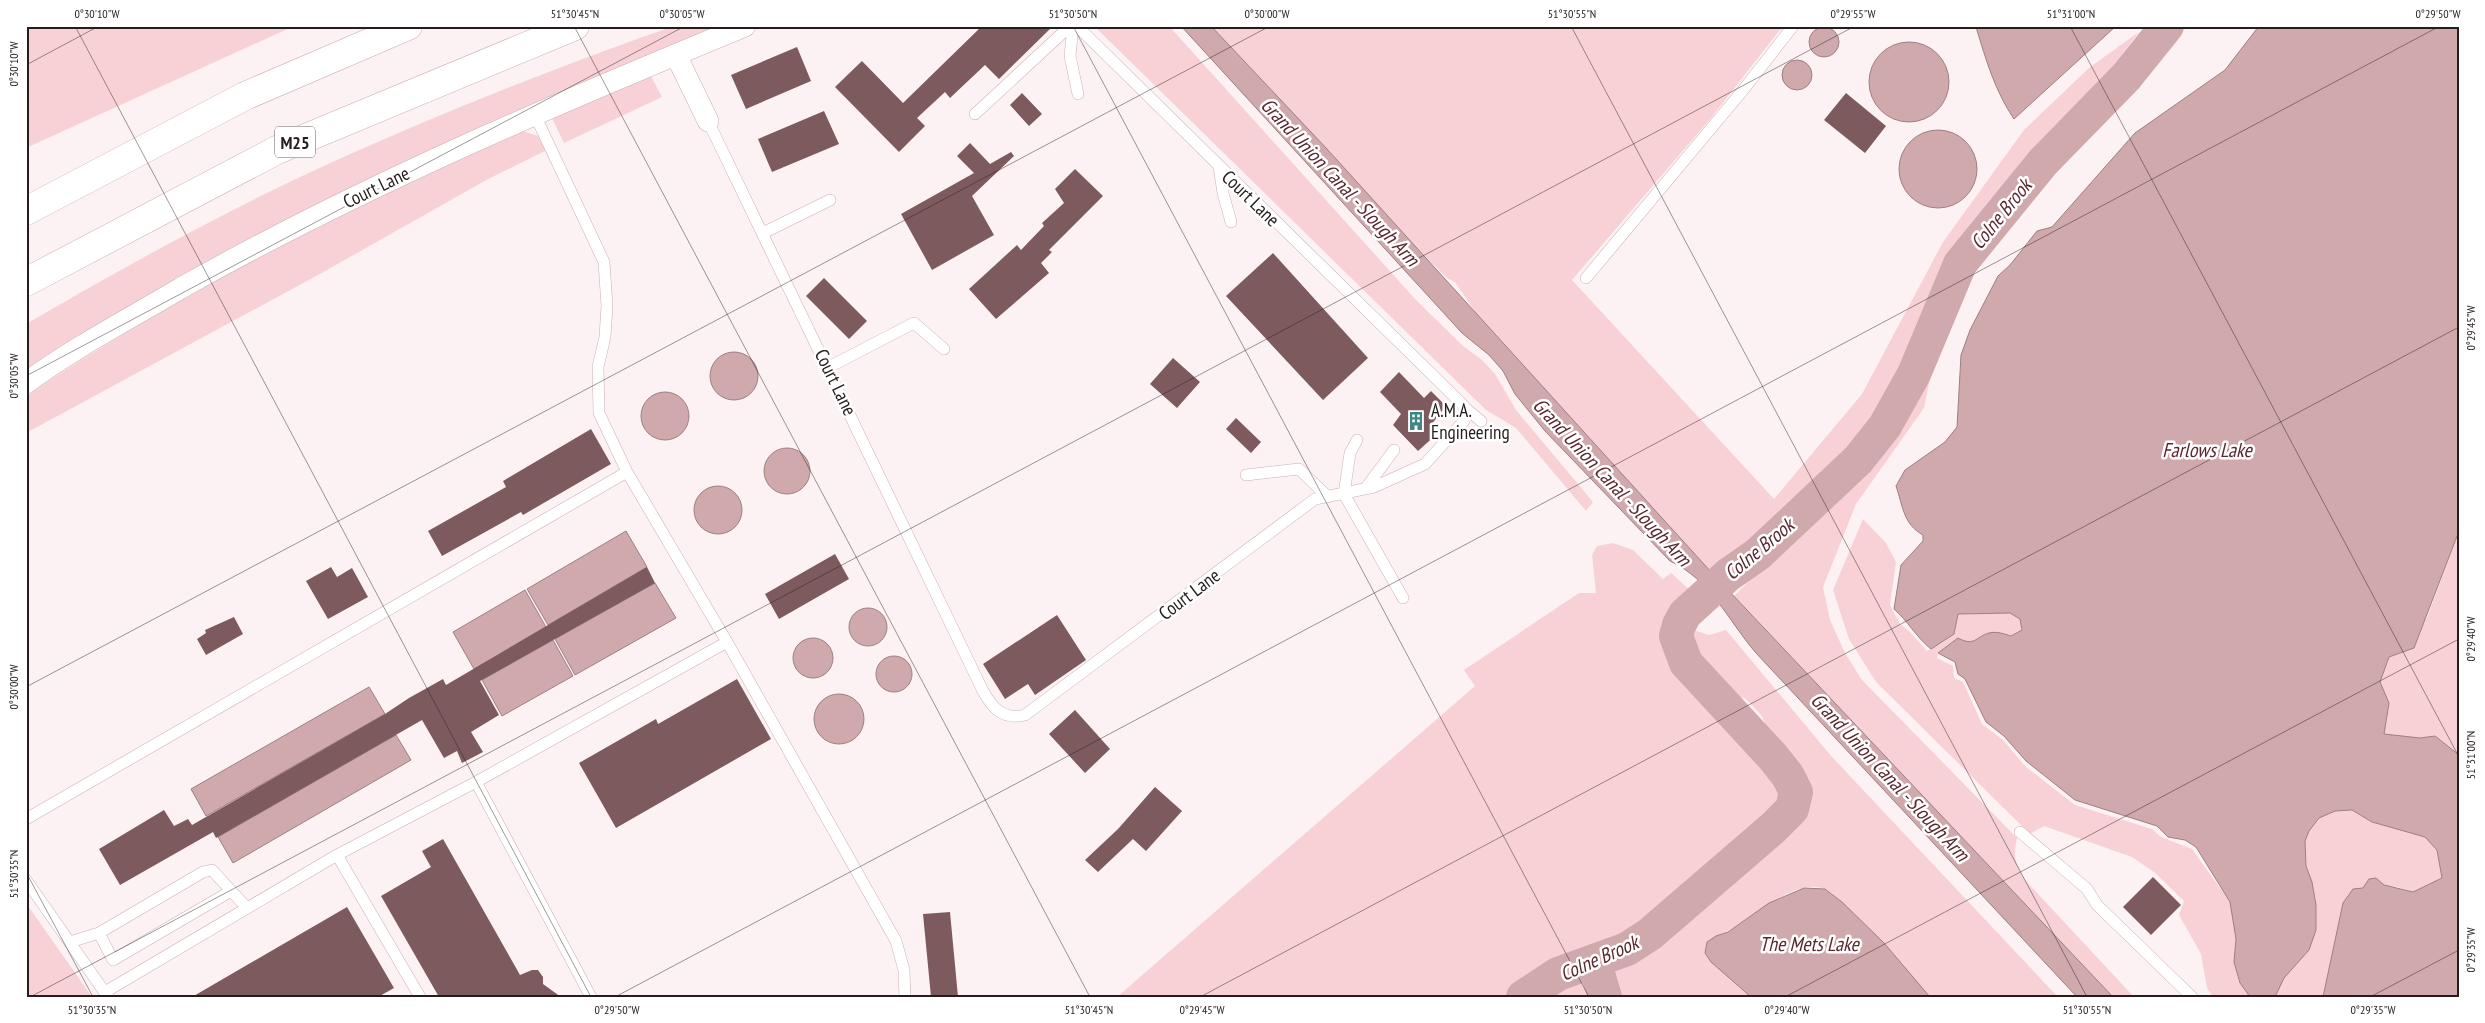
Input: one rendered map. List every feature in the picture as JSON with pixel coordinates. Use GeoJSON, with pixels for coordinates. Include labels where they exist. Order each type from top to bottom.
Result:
{"type":"FeatureCollection","features":[{"type":"Feature","properties":{"kind":"highway"},"geometry":{"type":"LineString","coordinates":[[26,211],[245,96],[408,26]]}},
{"type":"Feature","properties":{"kind":"highway","name":"M25"},"geometry":{"type":"LineString","coordinates":[[26,282],[277,150],[575,26]]}},
{"type":"Feature","properties":{"kind":"street","name":"Court Lane"},"geometry":{"type":"LineString","coordinates":[[26,383],[60,357],[218,268],[344,202],[434,159],[745,26]]}},
{"type":"Feature","properties":{"kind":"street"},"geometry":{"type":"LineString","coordinates":[[676,55],[708,121]]}},
{"type":"Feature","properties":{"kind":"lane"},"geometry":{"type":"LineString","coordinates":[[1073,26],[1070,56],[1078,94]]}},
{"type":"Feature","properties":{"kind":"lane"},"geometry":{"type":"LineString","coordinates":[[975,114],[1073,26]]}},
{"type":"Feature","properties":{"kind":"lane","name":"Court Lane"},"geometry":{"type":"LineString","coordinates":[[708,121],[829,367],[983,691],[996,711],[1011,717],[1024,715],[1315,500],[1374,487],[1425,464],[1464,422],[1466,414],[1465,408],[1073,26]]}},
{"type":"Feature","properties":{"kind":"lane"},"geometry":{"type":"LineString","coordinates":[[1586,278],[1744,89],[1793,26]]}},
{"type":"Feature","properties":{"kind":"lane"},"geometry":{"type":"LineString","coordinates":[[535,115],[604,262],[607,306],[605,337],[598,367],[599,413],[627,472],[727,642],[896,941],[904,970],[905,997]]}},
{"type":"Feature","properties":{"kind":"lane"},"geometry":{"type":"LineString","coordinates":[[1219,167],[1223,193],[1231,222]]}},
{"type":"Feature","properties":{"kind":"lane"},"geometry":{"type":"LineString","coordinates":[[763,233],[830,200]]}},
{"type":"Feature","properties":{"kind":"lane"},"geometry":{"type":"LineString","coordinates":[[829,367],[914,323],[944,349]]}},
{"type":"Feature","properties":{"kind":"lane"},"geometry":{"type":"LineString","coordinates":[[1465,408],[1481,421]]}},
{"type":"Feature","properties":{"kind":"lane"},"geometry":{"type":"LineString","coordinates":[[1356,440],[1350,453],[1344,494],[1404,598]]}},
{"type":"Feature","properties":{"kind":"lane"},"geometry":{"type":"LineString","coordinates":[[1365,489],[1394,450]]}},
{"type":"Feature","properties":{"kind":"lane"},"geometry":{"type":"LineString","coordinates":[[1246,475],[1299,469],[1328,497]]}},
{"type":"Feature","properties":{"kind":"lane"},"geometry":{"type":"LineString","coordinates":[[26,819],[627,472]]}},
{"type":"Feature","properties":{"kind":"lane"},"geometry":{"type":"LineString","coordinates":[[26,880],[106,994],[246,907],[337,855],[476,782],[727,642]]}},
{"type":"Feature","properties":{"kind":"lane"},"geometry":{"type":"LineString","coordinates":[[476,782],[591,997]]}},
{"type":"Feature","properties":{"kind":"lane"},"geometry":{"type":"LineString","coordinates":[[2020,832],[2087,889],[2097,905],[2192,997]]}},
{"type":"Feature","properties":{"kind":"lane"},"geometry":{"type":"LineString","coordinates":[[337,855],[420,997]]}},
{"type":"Feature","properties":{"kind":"lane"},"geometry":{"type":"LineString","coordinates":[[70,942],[100,932],[203,872],[212,870],[246,907]]}},
{"type":"Feature","properties":{"kind":"lane"},"geometry":{"type":"LineString","coordinates":[[100,932],[113,960],[231,891]]}},
{"type":"Feature","properties":{"kind":"shaded area"},"geometry":{"type":"Polygon","coordinates":[[[26,26],[294,26],[26,148],[26,26]]]}},
{"type":"Feature","properties":{"kind":"shaded area"},"geometry":{"type":"Polygon","coordinates":[[[674,26],[725,26],[517,119],[26,379],[26,324],[218,217],[297,178],[420,124],[504,89],[674,26]]]}},
{"type":"Feature","properties":{"kind":"shaded area"},"geometry":{"type":"Polygon","coordinates":[[[1094,26],[1169,26],[1416,300],[1495,374],[1516,410],[1593,502],[1586,511],[1516,428],[1486,410],[1094,26]]]}},
{"type":"Feature","properties":{"kind":"shaded area"},"geometry":{"type":"Polygon","coordinates":[[[1211,26],[1783,26],[1711,118],[1572,280],[1774,499],[1862,394],[1943,242],[2024,130],[2090,67],[2139,32],[2043,158],[1958,263],[1911,375],[1882,425],[1857,458],[1807,506],[1712,573],[1478,316],[1455,282],[1447,278],[1422,253],[1211,26]]]}},
{"type":"Feature","properties":{"kind":"shaded area"},"geometry":{"type":"Polygon","coordinates":[[[651,76],[662,97],[564,143],[552,118],[651,76]]]}},
{"type":"Feature","properties":{"kind":"shaded area"},"geometry":{"type":"Polygon","coordinates":[[[523,131],[538,136],[547,150],[490,178],[318,275],[26,433],[26,396],[68,368],[199,290],[288,242],[433,171],[523,131]]]}},
{"type":"Feature","properties":{"kind":"shaded area"},"geometry":{"type":"Polygon","coordinates":[[[1921,377],[1929,383],[1924,408],[1856,504],[1823,587],[1830,620],[1845,653],[1862,680],[2017,838],[2016,860],[2025,880],[2134,997],[2113,997],[1734,596],[1811,520],[1857,468],[1892,423],[1913,386],[1921,377]]]}},
{"type":"Feature","properties":{"kind":"shaded area"},"geometry":{"type":"Polygon","coordinates":[[[1863,519],[1886,543],[1896,562],[1890,605],[1900,624],[1927,651],[1954,634],[1958,614],[2010,613],[2020,619],[2022,630],[2010,636],[1996,633],[1989,635],[1938,653],[1937,658],[1953,666],[1954,678],[1963,682],[1982,724],[2003,740],[2025,766],[2075,805],[2152,829],[2161,837],[2192,849],[2230,902],[2236,939],[2234,962],[2240,983],[2250,997],[2213,997],[2207,988],[2201,954],[2179,915],[2184,901],[2154,872],[2132,857],[2044,826],[2030,834],[1876,682],[1849,639],[1833,590],[1863,519]]]}},
{"type":"Feature","properties":{"kind":"shaded area"},"geometry":{"type":"Polygon","coordinates":[[[2459,531],[2459,755],[2435,736],[2420,738],[2384,734],[2389,703],[2380,682],[2389,657],[2427,618],[2459,531]]]}},
{"type":"Feature","properties":{"kind":"shaded area"},"geometry":{"type":"Polygon","coordinates":[[[1613,543],[1633,550],[1663,579],[1671,573],[1694,594],[1670,619],[1671,644],[1688,673],[1746,731],[1786,778],[1793,792],[1788,809],[1650,931],[1617,949],[1547,976],[1527,989],[1520,997],[1117,997],[1475,686],[1464,670],[1579,593],[1596,593],[1592,555],[1597,546],[1613,543]]]}},
{"type":"Feature","properties":{"kind":"shaded area"},"geometry":{"type":"Polygon","coordinates":[[[1690,629],[1709,635],[1726,630],[1832,757],[2058,997],[1930,997],[1842,902],[1827,890],[1814,887],[1800,889],[1785,895],[1728,931],[1716,936],[1711,962],[1751,997],[1610,997],[1599,963],[1628,953],[1662,929],[1768,838],[1797,810],[1800,789],[1789,766],[1775,749],[1762,716],[1745,698],[1730,697],[1697,670],[1687,651],[1684,630],[1690,629]]]}},
{"type":"Feature","properties":{"kind":"shaded area"},"geometry":{"type":"Polygon","coordinates":[[[2352,810],[2372,822],[2426,837],[2437,850],[2442,878],[2413,892],[2398,887],[2367,884],[2363,888],[2353,889],[2349,895],[2323,997],[2275,997],[2284,978],[2295,964],[2312,882],[2306,866],[2305,841],[2309,831],[2319,818],[2335,811],[2352,810]]]}},
{"type":"Feature","properties":{"kind":"shaded area"},"geometry":{"type":"Polygon","coordinates":[[[26,903],[92,997],[26,997],[26,903]]]}},
{"type":"Feature","properties":{"kind":"shaded area"},"geometry":{"type":"Polygon","coordinates":[[[1591,966],[1600,997],[1527,997],[1561,976],[1591,966]]]}},
{"type":"Feature","properties":{"kind":"water","name":"Grand Union Canal - Slough Arm"},"geometry":{"type":"Polygon","coordinates":[[[1181,26],[1211,26],[1327,149],[1712,573],[2113,997],[2077,997],[1756,653],[1708,589],[1684,569],[1670,561],[1545,431],[1515,394],[1503,371],[1489,355],[1462,333],[1181,26]]]}},
{"type":"Feature","properties":{"kind":"water"},"geometry":{"type":"Polygon","coordinates":[[[1968,26],[2116,26],[2014,119],[1996,86],[1976,27],[1969,28],[1968,26]]]}},
{"type":"Feature","properties":{"kind":"water","name":"Farlows Lake"},"geometry":{"type":"Polygon","coordinates":[[[2259,26],[2459,26],[2459,531],[2414,648],[2389,657],[2380,682],[2389,703],[2384,734],[2420,738],[2435,736],[2459,755],[2459,997],[2323,997],[2343,903],[2353,889],[2363,888],[2369,879],[2376,878],[2384,885],[2413,892],[2442,878],[2437,850],[2425,837],[2372,822],[2352,810],[2335,811],[2319,818],[2309,831],[2305,841],[2306,866],[2312,882],[2316,905],[2316,930],[2309,950],[2284,978],[2275,997],[2250,997],[2240,983],[2234,962],[2236,939],[2230,902],[2196,847],[2185,840],[2168,837],[2157,826],[2075,800],[2026,761],[2004,736],[1986,722],[1965,679],[1958,674],[1955,662],[1938,653],[1958,638],[1968,642],[1995,632],[2011,636],[2022,630],[2020,619],[2010,613],[1958,614],[1954,634],[1931,649],[1894,609],[1901,565],[1923,541],[1923,535],[1911,526],[1908,520],[1896,486],[1905,470],[1945,442],[1957,427],[1961,355],[1970,330],[1998,276],[2010,265],[2037,231],[2052,227],[2135,133],[2225,70],[2259,26]]]}},
{"type":"Feature","properties":{"kind":"water"},"geometry":{"type":"Polygon","coordinates":[[[1824,27],[1834,32],[1839,42],[1834,52],[1824,57],[1814,52],[1809,42],[1814,32],[1824,27]]]}},
{"type":"Feature","properties":{"kind":"water"},"geometry":{"type":"Polygon","coordinates":[[[1909,42],[1924,45],[1937,54],[1946,67],[1949,82],[1946,97],[1937,110],[1924,119],[1909,122],[1894,119],[1881,110],[1872,97],[1869,82],[1872,67],[1881,54],[1894,45],[1909,42]]]}},
{"type":"Feature","properties":{"kind":"water"},"geometry":{"type":"Polygon","coordinates":[[[1797,60],[1803,61],[1811,69],[1811,81],[1803,89],[1797,90],[1791,89],[1783,81],[1782,75],[1783,69],[1791,61],[1797,60]]]}},
{"type":"Feature","properties":{"kind":"water"},"geometry":{"type":"Polygon","coordinates":[[[1930,130],[1946,130],[1960,136],[1971,147],[1977,161],[1977,177],[1971,191],[1960,202],[1946,208],[1930,208],[1916,202],[1905,191],[1899,177],[1899,161],[1905,147],[1916,136],[1930,130]]]}},
{"type":"Feature","properties":{"kind":"water"},"geometry":{"type":"Polygon","coordinates":[[[729,352],[739,352],[748,356],[754,362],[757,367],[757,385],[748,396],[739,400],[729,400],[720,396],[714,390],[710,381],[710,371],[714,362],[720,356],[729,352]]]}},
{"type":"Feature","properties":{"kind":"water"},"geometry":{"type":"Polygon","coordinates":[[[665,392],[674,394],[682,399],[687,407],[689,416],[687,425],[682,433],[674,438],[665,440],[656,438],[648,433],[643,425],[641,416],[643,407],[648,399],[656,394],[665,392]]]}},
{"type":"Feature","properties":{"kind":"water"},"geometry":{"type":"Polygon","coordinates":[[[787,448],[800,452],[806,458],[810,471],[806,484],[800,490],[787,494],[774,490],[768,484],[764,471],[768,458],[774,452],[787,448]]]}},
{"type":"Feature","properties":{"kind":"water"},"geometry":{"type":"Polygon","coordinates":[[[718,486],[727,488],[735,493],[740,501],[742,510],[740,519],[735,527],[727,532],[718,534],[709,532],[701,527],[696,519],[694,510],[696,501],[701,493],[709,488],[718,486]]]}},
{"type":"Feature","properties":{"kind":"water"},"geometry":{"type":"Polygon","coordinates":[[[626,531],[647,567],[548,625],[527,589],[626,531]]]}},
{"type":"Feature","properties":{"kind":"water"},"geometry":{"type":"Polygon","coordinates":[[[655,583],[676,618],[575,675],[555,639],[655,583]]]}},
{"type":"Feature","properties":{"kind":"water"},"geometry":{"type":"Polygon","coordinates":[[[525,590],[546,627],[474,669],[453,632],[525,590]]]}},
{"type":"Feature","properties":{"kind":"water"},"geometry":{"type":"Polygon","coordinates":[[[868,608],[882,613],[887,627],[882,641],[868,646],[854,641],[849,627],[854,613],[868,608]]]}},
{"type":"Feature","properties":{"kind":"water"},"geometry":{"type":"Polygon","coordinates":[[[809,638],[817,638],[824,641],[830,647],[833,658],[830,669],[824,675],[817,678],[809,678],[802,675],[796,669],[793,662],[793,654],[796,647],[802,641],[809,638]]]}},
{"type":"Feature","properties":{"kind":"water"},"geometry":{"type":"Polygon","coordinates":[[[553,640],[573,676],[502,716],[482,680],[553,640]]]}},
{"type":"Feature","properties":{"kind":"water"},"geometry":{"type":"Polygon","coordinates":[[[894,656],[907,661],[912,674],[907,687],[894,692],[881,687],[876,674],[881,661],[894,656]]]}},
{"type":"Feature","properties":{"kind":"water"},"geometry":{"type":"Polygon","coordinates":[[[369,687],[385,714],[206,816],[191,789],[369,687]]]}},
{"type":"Feature","properties":{"kind":"water"},"geometry":{"type":"Polygon","coordinates":[[[839,694],[849,696],[857,701],[862,709],[864,719],[862,729],[857,737],[849,742],[839,744],[829,742],[821,737],[816,729],[814,719],[816,709],[821,701],[829,696],[839,694]]]}},
{"type":"Feature","properties":{"kind":"water"},"geometry":{"type":"Polygon","coordinates":[[[396,735],[411,760],[233,863],[218,837],[396,735]]]}},
{"type":"Feature","properties":{"kind":"water","name":"The Mets Lake"},"geometry":{"type":"Polygon","coordinates":[[[1804,888],[1825,889],[1842,902],[1884,943],[1930,997],[1751,997],[1711,962],[1705,953],[1707,942],[1716,936],[1728,932],[1769,903],[1804,888]]]}},
{"type":"Feature","properties":{"kind":"building"},"geometry":{"type":"Polygon","coordinates":[[[982,26],[1053,26],[999,79],[985,65],[950,98],[945,92],[917,118],[925,126],[899,152],[835,87],[862,61],[903,103],[982,26]]]}},
{"type":"Feature","properties":{"kind":"building"},"geometry":{"type":"Polygon","coordinates":[[[797,47],[811,81],[746,109],[731,75],[797,47]]]}},
{"type":"Feature","properties":{"kind":"building"},"geometry":{"type":"Polygon","coordinates":[[[1022,93],[1042,114],[1029,126],[1010,105],[1022,93]]]}},
{"type":"Feature","properties":{"kind":"building"},"geometry":{"type":"Polygon","coordinates":[[[1846,93],[1886,126],[1865,153],[1824,120],[1846,93]]]}},
{"type":"Feature","properties":{"kind":"building"},"geometry":{"type":"Polygon","coordinates":[[[824,111],[839,144],[772,172],[758,139],[824,111]]]}},
{"type":"Feature","properties":{"kind":"building"},"geometry":{"type":"Polygon","coordinates":[[[970,143],[990,164],[1011,152],[1014,156],[972,196],[994,235],[932,270],[901,214],[974,173],[957,156],[970,143]]]}},
{"type":"Feature","properties":{"kind":"building"},"geometry":{"type":"Polygon","coordinates":[[[1075,169],[1103,196],[1049,250],[1052,252],[1041,263],[1049,273],[996,319],[969,289],[1017,245],[1021,250],[1044,226],[1042,223],[1064,203],[1055,189],[1075,169]]]}},
{"type":"Feature","properties":{"kind":"building"},"geometry":{"type":"Polygon","coordinates":[[[1273,253],[1368,358],[1323,400],[1226,296],[1273,253]]]}},
{"type":"Feature","properties":{"kind":"building"},"geometry":{"type":"Polygon","coordinates":[[[824,278],[867,321],[849,339],[806,296],[824,278]]]}},
{"type":"Feature","properties":{"kind":"building"},"geometry":{"type":"Polygon","coordinates":[[[1173,358],[1200,382],[1177,408],[1150,384],[1173,358]]]}},
{"type":"Feature","properties":{"kind":"building","name":"A.M.A. Engineering"},"geometry":{"type":"Polygon","coordinates":[[[1399,372],[1424,398],[1431,391],[1446,406],[1431,425],[1438,433],[1418,451],[1393,425],[1401,414],[1380,392],[1399,372]]]}},
{"type":"Feature","properties":{"kind":"building"},"geometry":{"type":"Polygon","coordinates":[[[1236,418],[1261,442],[1251,453],[1226,429],[1236,418]]]}},
{"type":"Feature","properties":{"kind":"building"},"geometry":{"type":"Polygon","coordinates":[[[591,429],[611,464],[523,515],[521,512],[442,556],[428,531],[506,487],[503,481],[591,429]]]}},
{"type":"Feature","properties":{"kind":"building"},"geometry":{"type":"Polygon","coordinates":[[[835,554],[849,579],[779,619],[765,594],[835,554]]]}},
{"type":"Feature","properties":{"kind":"building"},"geometry":{"type":"Polygon","coordinates":[[[331,567],[337,577],[352,568],[368,597],[328,619],[306,581],[331,567]]]}},
{"type":"Feature","properties":{"kind":"building"},"geometry":{"type":"Polygon","coordinates":[[[647,567],[655,583],[480,681],[499,715],[471,732],[483,752],[462,763],[457,751],[444,758],[422,720],[216,838],[213,832],[120,885],[99,849],[164,810],[174,826],[188,819],[192,825],[443,679],[446,685],[647,567]]]}},
{"type":"Feature","properties":{"kind":"building"},"geometry":{"type":"Polygon","coordinates":[[[1057,615],[1086,660],[1035,695],[1028,684],[1005,699],[983,664],[1057,615]]]}},
{"type":"Feature","properties":{"kind":"building"},"geometry":{"type":"Polygon","coordinates":[[[234,617],[243,634],[206,655],[197,639],[206,633],[205,630],[234,617]]]}},
{"type":"Feature","properties":{"kind":"building"},"geometry":{"type":"Polygon","coordinates":[[[737,679],[771,739],[616,828],[579,763],[656,719],[658,724],[737,679]]]}},
{"type":"Feature","properties":{"kind":"building"},"geometry":{"type":"Polygon","coordinates":[[[1075,710],[1110,749],[1085,773],[1049,734],[1075,710]]]}},
{"type":"Feature","properties":{"kind":"building"},"geometry":{"type":"Polygon","coordinates":[[[1155,787],[1182,811],[1146,851],[1133,839],[1098,872],[1085,860],[1118,829],[1155,787]]]}},
{"type":"Feature","properties":{"kind":"building"},"geometry":{"type":"Polygon","coordinates":[[[443,839],[520,975],[532,970],[538,970],[543,977],[543,984],[561,997],[439,997],[381,896],[431,867],[422,851],[443,839]]]}},
{"type":"Feature","properties":{"kind":"building"},"geometry":{"type":"Polygon","coordinates":[[[2153,877],[2181,905],[2151,935],[2123,907],[2153,877]]]}},
{"type":"Feature","properties":{"kind":"building"},"geometry":{"type":"Polygon","coordinates":[[[347,907],[394,988],[378,997],[192,997],[347,907]]]}},
{"type":"Feature","properties":{"kind":"building"},"geometry":{"type":"Polygon","coordinates":[[[950,912],[958,997],[931,997],[923,914],[950,912]]]}},
{"type":"Feature","properties":{"kind":"waterway","name":"Colne Brook"},"geometry":{"type":"LineString","coordinates":[[1523,997],[1558,974],[1627,949],[1650,934],[1773,828],[1792,809],[1796,792],[1788,776],[1773,757],[1686,663],[1676,636],[1679,625],[1685,614],[1728,575],[1758,554],[1858,460],[1885,426],[1914,374],[1960,264],[2043,162],[2126,77],[2167,26]]}},
{"type":"Feature","properties":{"kind":"waterway"},"geometry":{"type":"LineString","coordinates":[[1594,961],[1605,997]]}},
{"type":"Feature","properties":{"kind":"place","name":"A.M.A. Engineering"},"geometry":{"type":"Point","coordinates":[1416,421]}}]}
